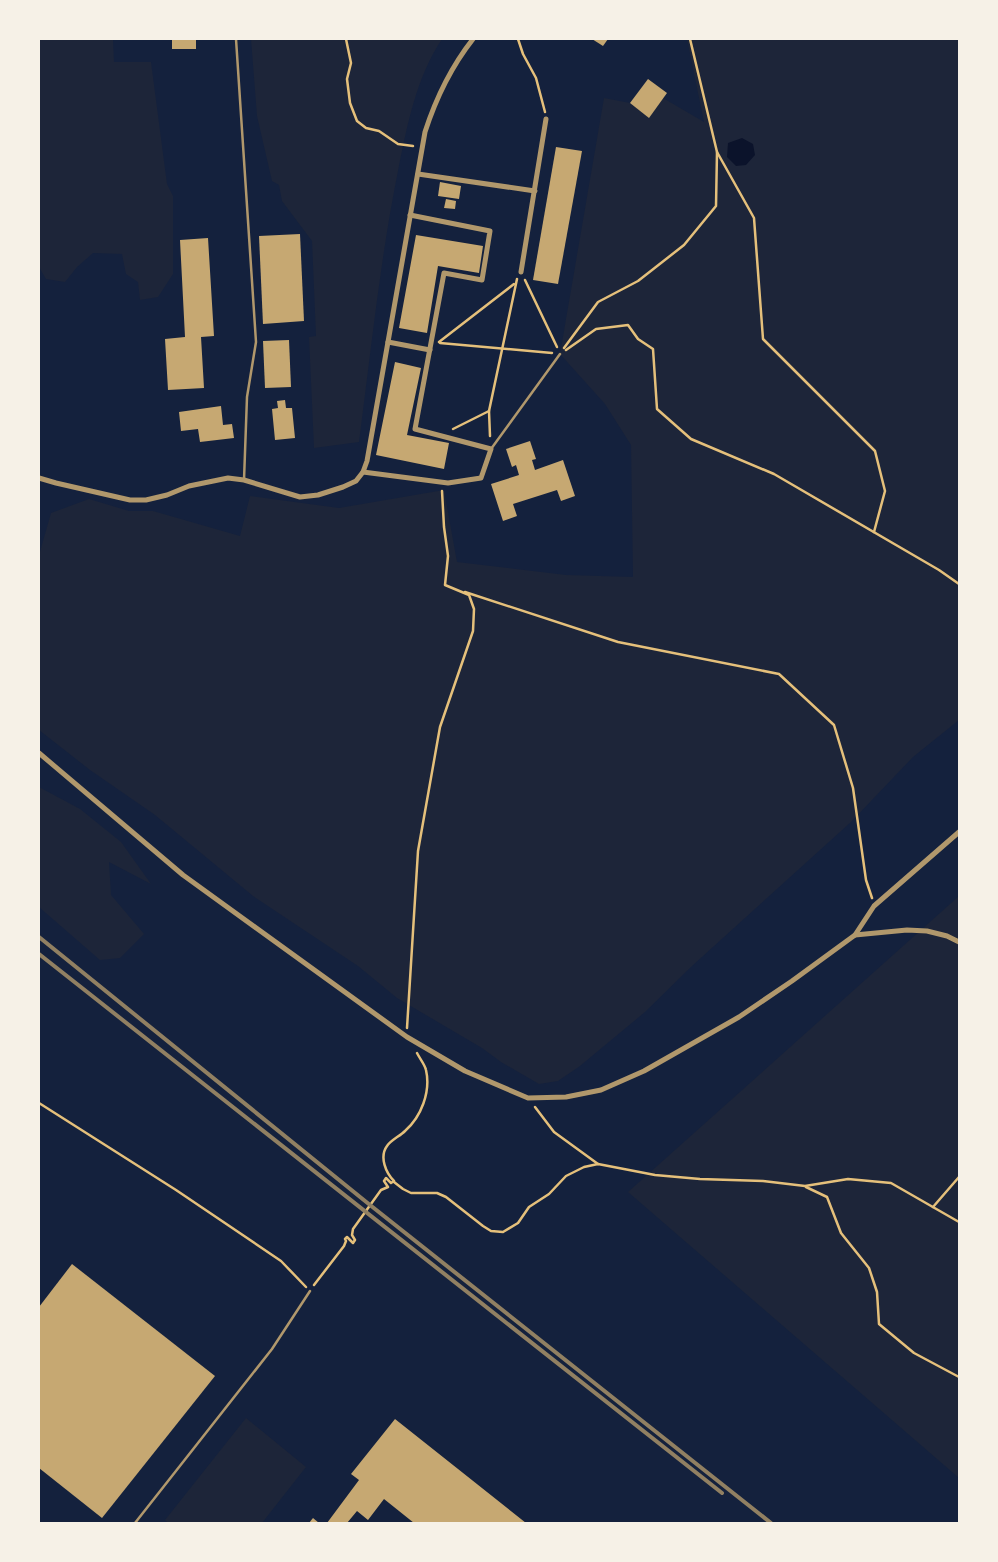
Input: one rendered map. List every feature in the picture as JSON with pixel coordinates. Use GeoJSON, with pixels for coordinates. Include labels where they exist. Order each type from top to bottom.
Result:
{"type":"FeatureCollection","features":[{"type":"Feature","properties":{"kind":"street"},"geometry":{"type":"LineString","coordinates":[[39,478],[130,500],[167,495],[207,482],[228,478],[244,480],[300,497],[318,495],[356,481],[367,461],[425,132],[441,89],[473,39]]}},
{"type":"Feature","properties":{"kind":"street"},"geometry":{"type":"LineString","coordinates":[[521,272],[546,119]]}},
{"type":"Feature","properties":{"kind":"street"},"geometry":{"type":"LineString","coordinates":[[418,174],[535,191]]}},
{"type":"Feature","properties":{"kind":"street"},"geometry":{"type":"LineString","coordinates":[[362,472],[442,482],[481,478],[491,449],[415,429],[444,273],[482,280],[490,231],[410,215]]}},
{"type":"Feature","properties":{"kind":"street"},"geometry":{"type":"LineString","coordinates":[[388,342],[430,350]]}},
{"type":"Feature","properties":{"kind":"street"},"geometry":{"type":"LineString","coordinates":[[39,753],[183,875],[407,1037],[465,1071],[528,1098],[566,1097],[601,1090],[644,1071],[739,1016],[792,981],[855,935],[874,906],[959,832]]}},
{"type":"Feature","properties":{"kind":"street"},"geometry":{"type":"LineString","coordinates":[[855,935],[907,930],[927,931],[947,936],[959,942]]}},
{"type":"Feature","properties":{"kind":"lane"},"geometry":{"type":"LineString","coordinates":[[236,39],[256,342],[247,397],[244,480]]}},
{"type":"Feature","properties":{"kind":"lane"},"geometry":{"type":"LineString","coordinates":[[491,449],[560,354]]}},
{"type":"Feature","properties":{"kind":"lane"},"geometry":{"type":"LineString","coordinates":[[135,1523],[272,1349],[310,1291]]}},
{"type":"Feature","properties":{"kind":"path"},"geometry":{"type":"LineString","coordinates":[[346,39],[351,63],[347,79],[350,103],[357,121],[366,128],[379,130],[398,144],[422,148]]}},
{"type":"Feature","properties":{"kind":"path"},"geometry":{"type":"LineString","coordinates":[[518,39],[523,54],[536,78],[546,119]]}},
{"type":"Feature","properties":{"kind":"path"},"geometry":{"type":"LineString","coordinates":[[690,39],[718,152],[754,218],[764,339],[875,450],[885,491],[874,532]]}},
{"type":"Feature","properties":{"kind":"path"},"geometry":{"type":"LineString","coordinates":[[560,354],[598,302],[638,281],[684,245],[716,206],[718,152]]}},
{"type":"Feature","properties":{"kind":"path"},"geometry":{"type":"LineString","coordinates":[[521,272],[560,354]]}},
{"type":"Feature","properties":{"kind":"path"},"geometry":{"type":"LineString","coordinates":[[491,449],[489,411],[515,283],[521,272]]}},
{"type":"Feature","properties":{"kind":"path"},"geometry":{"type":"LineString","coordinates":[[438,343],[515,283]]}},
{"type":"Feature","properties":{"kind":"path"},"geometry":{"type":"LineString","coordinates":[[431,342],[560,354],[596,329],[628,326],[638,339],[653,349],[657,409],[691,439],[774,474],[939,570],[959,584]]}},
{"type":"Feature","properties":{"kind":"path"},"geometry":{"type":"LineString","coordinates":[[440,436],[489,411]]}},
{"type":"Feature","properties":{"kind":"path"},"geometry":{"type":"LineString","coordinates":[[442,482],[441,495],[448,556],[445,585]]}},
{"type":"Feature","properties":{"kind":"path"},"geometry":{"type":"LineString","coordinates":[[445,585],[618,642],[779,674],[834,724],[852,788],[866,880],[874,906]]}},
{"type":"Feature","properties":{"kind":"path"},"geometry":{"type":"LineString","coordinates":[[407,1037],[418,851],[440,727],[472,631],[474,609],[469,595],[445,585]]}},
{"type":"Feature","properties":{"kind":"path"},"geometry":{"type":"LineString","coordinates":[[416,1053],[426,1069],[427,1089],[424,1104],[406,1130],[387,1145],[383,1155],[387,1174],[403,1189],[411,1193],[437,1193],[446,1197],[483,1226],[491,1230],[502,1232],[518,1223],[530,1207],[549,1194],[566,1176],[584,1166],[598,1164],[655,1175],[763,1181],[805,1186],[848,1180],[892,1183],[959,1222]]}},
{"type":"Feature","properties":{"kind":"path"},"geometry":{"type":"LineString","coordinates":[[528,1098],[554,1132],[598,1164]]}},
{"type":"Feature","properties":{"kind":"path"},"geometry":{"type":"LineString","coordinates":[[39,1103],[140,1167],[281,1261],[310,1291],[344,1246],[345,1239],[347,1237],[353,1242],[355,1240],[352,1235],[353,1229],[381,1190],[388,1187],[384,1181],[386,1178],[391,1184],[394,1181]]}},
{"type":"Feature","properties":{"kind":"path"},"geometry":{"type":"LineString","coordinates":[[932,1207],[959,1177]]}},
{"type":"Feature","properties":{"kind":"path"},"geometry":{"type":"LineString","coordinates":[[805,1186],[827,1197],[841,1233],[869,1268],[877,1292],[880,1324],[914,1353],[959,1377]]}},
{"type":"Feature","properties":{"kind":"shaded area"},"geometry":{"type":"Polygon","coordinates":[[[39,39],[113,39],[114,62],[151,62],[167,184],[173,196],[173,274],[158,297],[140,300],[138,282],[126,274],[122,254],[93,253],[77,267],[65,282],[46,279],[39,267],[39,39]]]}},
{"type":"Feature","properties":{"kind":"shaded area"},"geometry":{"type":"Polygon","coordinates":[[[251,39],[442,39],[425,70],[419,86],[401,154],[381,272],[359,442],[314,448],[309,337],[316,336],[312,241],[282,201],[279,185],[272,181],[257,116],[251,39]]]}},
{"type":"Feature","properties":{"kind":"shaded area"},"geometry":{"type":"Polygon","coordinates":[[[687,39],[959,39],[959,720],[913,757],[851,822],[692,966],[645,1012],[580,1066],[558,1081],[539,1084],[397,998],[358,966],[253,896],[155,815],[90,770],[39,730],[39,555],[51,513],[89,499],[129,511],[153,511],[240,536],[250,496],[339,508],[444,490],[457,562],[566,575],[633,577],[631,445],[605,404],[560,354],[604,98],[630,103],[649,117],[663,98],[704,122],[687,39]]]}},
{"type":"Feature","properties":{"kind":"shaded area"},"geometry":{"type":"Polygon","coordinates":[[[742,138],[753,144],[755,155],[746,165],[736,166],[727,157],[728,143],[742,138]]]}},
{"type":"Feature","properties":{"kind":"shaded area"},"geometry":{"type":"Polygon","coordinates":[[[39,787],[80,809],[121,842],[151,884],[109,862],[111,895],[144,934],[120,958],[100,960],[39,907],[39,787]]]}},
{"type":"Feature","properties":{"kind":"shaded area"},"geometry":{"type":"Polygon","coordinates":[[[959,896],[959,1478],[628,1192],[959,896]]]}},
{"type":"Feature","properties":{"kind":"shaded area"},"geometry":{"type":"Polygon","coordinates":[[[246,1418],[306,1467],[262,1523],[168,1523],[165,1520],[246,1418]]]}},
{"type":"Feature","properties":{"kind":"building"},"geometry":{"type":"Polygon","coordinates":[[[172,39],[196,39],[196,49],[172,49],[172,39]]]}},
{"type":"Feature","properties":{"kind":"building"},"geometry":{"type":"Polygon","coordinates":[[[592,39],[608,39],[603,46],[592,39]]]}},
{"type":"Feature","properties":{"kind":"building"},"geometry":{"type":"Polygon","coordinates":[[[648,79],[667,93],[649,118],[630,103],[648,79]]]}},
{"type":"Feature","properties":{"kind":"building"},"geometry":{"type":"Polygon","coordinates":[[[556,147],[582,151],[558,284],[533,280],[556,147]]]}},
{"type":"Feature","properties":{"kind":"building"},"geometry":{"type":"Polygon","coordinates":[[[440,182],[461,186],[459,199],[438,196],[440,182]]]}},
{"type":"Feature","properties":{"kind":"building"},"geometry":{"type":"Polygon","coordinates":[[[446,199],[456,201],[455,209],[444,208],[446,199]]]}},
{"type":"Feature","properties":{"kind":"building"},"geometry":{"type":"Polygon","coordinates":[[[300,234],[304,321],[263,324],[259,236],[300,234]]]}},
{"type":"Feature","properties":{"kind":"building"},"geometry":{"type":"Polygon","coordinates":[[[416,235],[483,246],[479,273],[438,266],[427,333],[399,328],[416,235]]]}},
{"type":"Feature","properties":{"kind":"building"},"geometry":{"type":"Polygon","coordinates":[[[208,238],[214,336],[201,337],[204,388],[168,390],[165,339],[185,337],[180,240],[208,238]]]}},
{"type":"Feature","properties":{"kind":"building"},"geometry":{"type":"Polygon","coordinates":[[[289,340],[291,387],[265,388],[263,341],[289,340]]]}},
{"type":"Feature","properties":{"kind":"building"},"geometry":{"type":"Polygon","coordinates":[[[395,362],[421,368],[407,435],[449,443],[444,469],[376,455],[395,362]]]}},
{"type":"Feature","properties":{"kind":"building"},"geometry":{"type":"Polygon","coordinates":[[[285,400],[286,408],[292,408],[295,438],[275,440],[272,409],[278,408],[277,401],[285,400]]]}},
{"type":"Feature","properties":{"kind":"building"},"geometry":{"type":"Polygon","coordinates":[[[221,406],[223,425],[232,424],[234,438],[200,442],[198,429],[181,431],[179,412],[221,406]]]}},
{"type":"Feature","properties":{"kind":"building"},"geometry":{"type":"Polygon","coordinates":[[[530,441],[536,459],[532,460],[535,470],[563,460],[575,496],[561,501],[557,490],[513,504],[517,516],[503,521],[491,484],[519,475],[516,465],[512,467],[506,449],[530,441]]]}},
{"type":"Feature","properties":{"kind":"building"},"geometry":{"type":"Polygon","coordinates":[[[72,1264],[215,1376],[102,1518],[39,1468],[39,1307],[72,1264]]]}},
{"type":"Feature","properties":{"kind":"building"},"geometry":{"type":"Polygon","coordinates":[[[395,1419],[526,1523],[414,1523],[384,1499],[368,1520],[357,1511],[347,1523],[327,1523],[359,1480],[351,1474],[395,1419]]]}},
{"type":"Feature","properties":{"kind":"building"},"geometry":{"type":"Polygon","coordinates":[[[313,1518],[319,1523],[309,1523],[313,1518]]]}},
{"type":"Feature","properties":{"kind":"railway"},"geometry":{"type":"LineString","coordinates":[[39,937],[370,1205],[771,1523]]}},
{"type":"Feature","properties":{"kind":"railway"},"geometry":{"type":"LineString","coordinates":[[39,954],[722,1493]]}}]}
